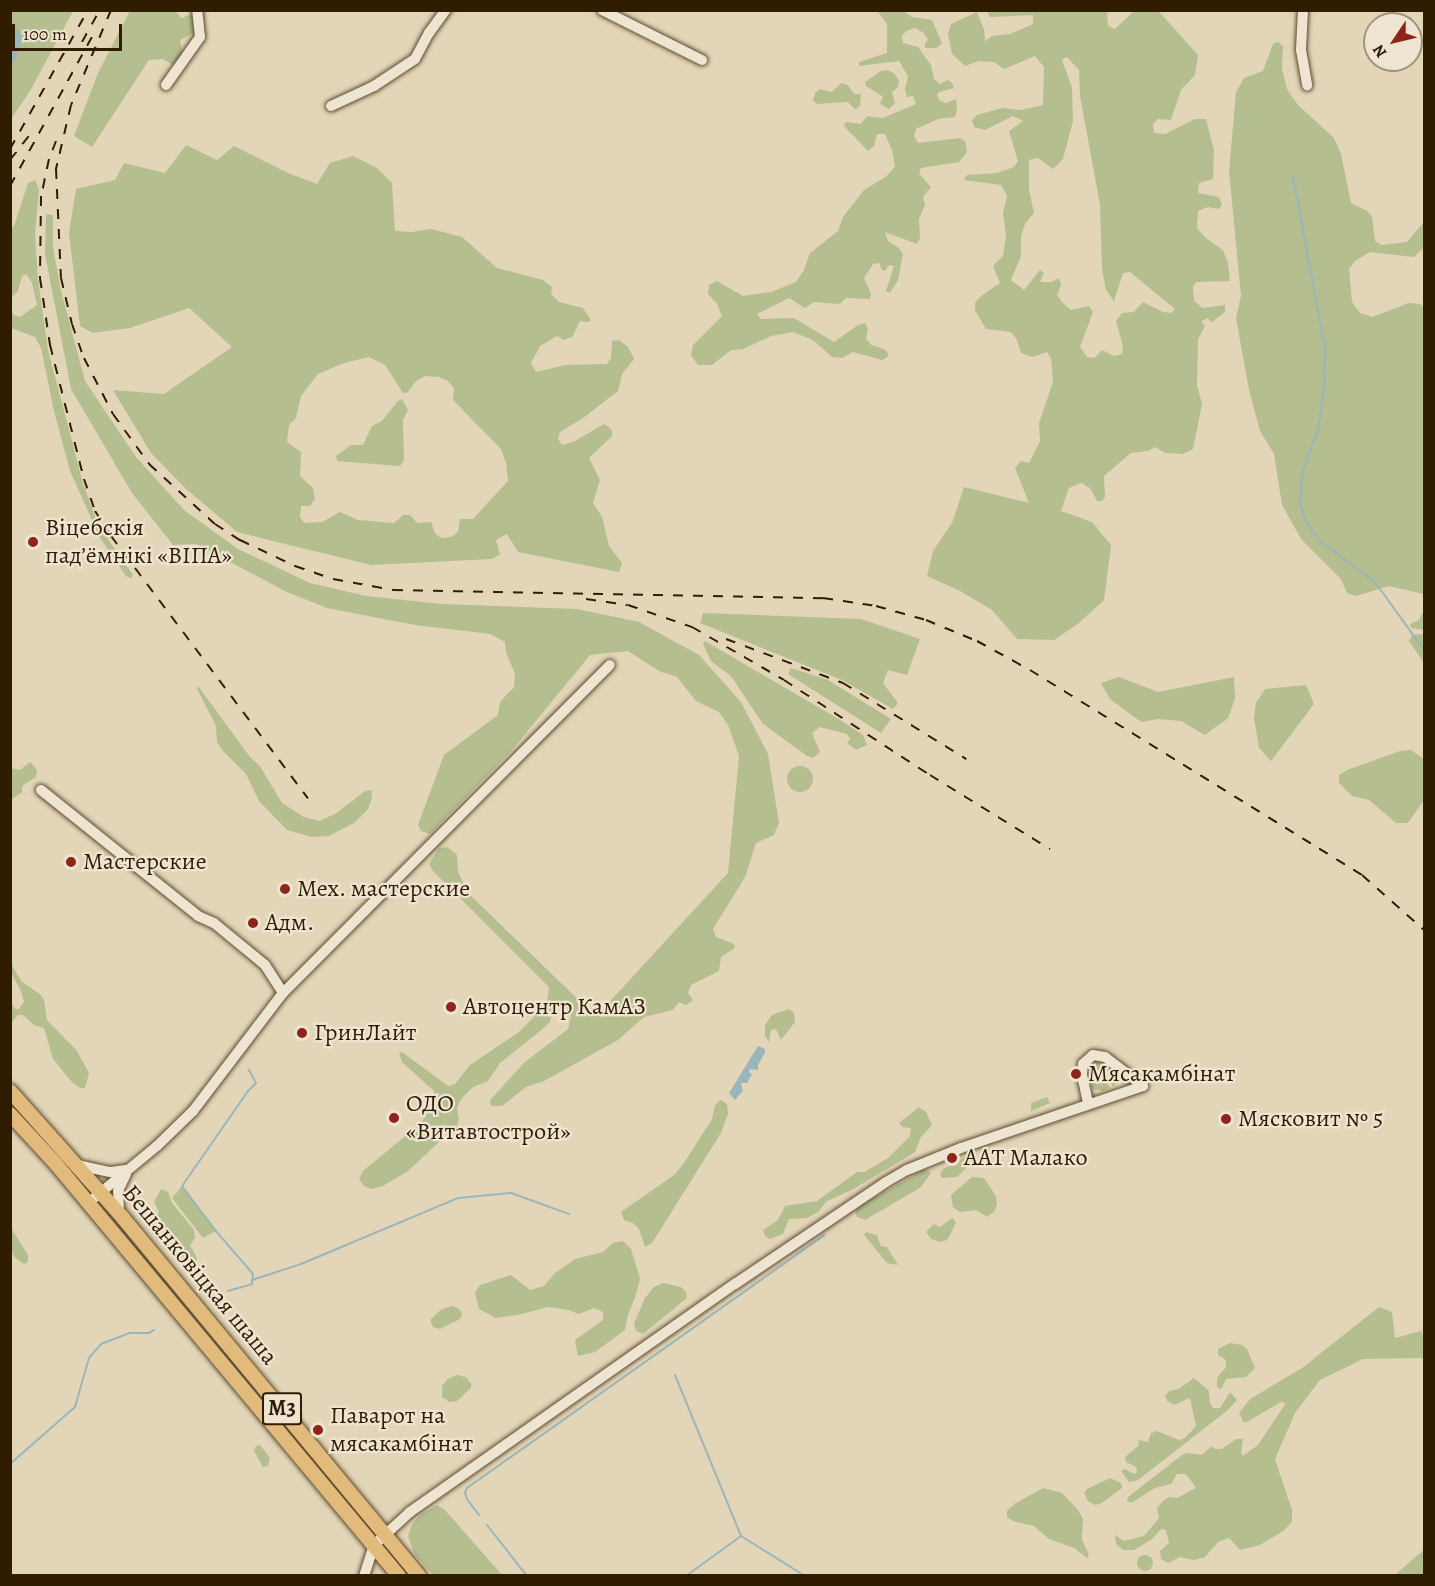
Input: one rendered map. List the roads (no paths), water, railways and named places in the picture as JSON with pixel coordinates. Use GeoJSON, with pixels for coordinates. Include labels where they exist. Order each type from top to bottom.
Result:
{"type":"FeatureCollection","features":[{"type":"Feature","properties":{"kind":"main road","name":"Бешанковіцкая шаша"},"geometry":{"type":"LineString","coordinates":[[10,1090],[101,1192],[419,1575]]}},
{"type":"Feature","properties":{"kind":"main road","name":"Бешанковіцкая шаша"},"geometry":{"type":"LineString","coordinates":[[10,1114],[88,1203],[399,1575]]}},
{"type":"Feature","properties":{"kind":"street"},"geometry":{"type":"LineString","coordinates":[[166,85],[200,37],[197,10]]}},
{"type":"Feature","properties":{"kind":"street"},"geometry":{"type":"LineString","coordinates":[[331,106],[374,86],[415,59],[429,33],[446,10]]}},
{"type":"Feature","properties":{"kind":"street"},"geometry":{"type":"LineString","coordinates":[[602,10],[702,60]]}},
{"type":"Feature","properties":{"kind":"street"},"geometry":{"type":"LineString","coordinates":[[1303,10],[1301,50],[1307,86]]}},
{"type":"Feature","properties":{"kind":"street"},"geometry":{"type":"LineString","coordinates":[[88,1203],[194,1111],[283,993],[610,665]]}},
{"type":"Feature","properties":{"kind":"street"},"geometry":{"type":"LineString","coordinates":[[42,790],[198,916],[214,923],[265,965],[283,993]]}},
{"type":"Feature","properties":{"kind":"street"},"geometry":{"type":"LineString","coordinates":[[364,1575],[374,1545],[440,1490],[886,1182],[907,1170],[955,1150],[1143,1086],[1105,1057],[1093,1055],[1083,1064],[1082,1074],[1088,1103]]}},
{"type":"Feature","properties":{"kind":"street"},"geometry":{"type":"LineString","coordinates":[[77,1165],[111,1173],[129,1169]]}},
{"type":"Feature","properties":{"kind":"street"},"geometry":{"type":"LineString","coordinates":[[119,1214],[118,1191],[129,1169]]}},
{"type":"Feature","properties":{"kind":"water"},"geometry":{"type":"Polygon","coordinates":[[[11,25],[18,30],[22,40],[14,64],[11,63],[11,25]]]}},
{"type":"Feature","properties":{"kind":"water"},"geometry":{"type":"Polygon","coordinates":[[[758,1046],[765,1049],[765,1053],[758,1065],[758,1070],[750,1069],[749,1072],[752,1074],[747,1083],[741,1083],[743,1091],[735,1100],[729,1093],[758,1046]]]}},
{"type":"Feature","properties":{"kind":"waterway"},"geometry":{"type":"LineString","coordinates":[[1293,176],[1325,348],[1324,390],[1318,430],[1303,471],[1300,502],[1305,520],[1319,540],[1375,582],[1424,650]]}},
{"type":"Feature","properties":{"kind":"waterway"},"geometry":{"type":"LineString","coordinates":[[228,1291],[252,1284],[253,1274],[182,1186],[248,1091],[256,1083],[249,1070]]}},
{"type":"Feature","properties":{"kind":"waterway"},"geometry":{"type":"LineString","coordinates":[[252,1280],[301,1264],[458,1198],[511,1193],[569,1214]]}},
{"type":"Feature","properties":{"kind":"waterway"},"geometry":{"type":"LineString","coordinates":[[479,1515],[467,1499],[465,1493],[467,1488],[824,1235]]}},
{"type":"Feature","properties":{"kind":"waterway"},"geometry":{"type":"LineString","coordinates":[[10,1464],[75,1407],[89,1358],[101,1344],[130,1333],[149,1333],[154,1330]]}},
{"type":"Feature","properties":{"kind":"waterway"},"geometry":{"type":"LineString","coordinates":[[675,1375],[741,1536]]}},
{"type":"Feature","properties":{"kind":"waterway"},"geometry":{"type":"LineString","coordinates":[[487,1525],[527,1576]]}},
{"type":"Feature","properties":{"kind":"waterway"},"geometry":{"type":"LineString","coordinates":[[686,1576],[741,1536],[805,1576]]}},
{"type":"Feature","properties":{"kind":"railway"},"geometry":{"type":"LineString","coordinates":[[10,149],[88,10]]}},
{"type":"Feature","properties":{"kind":"railway"},"geometry":{"type":"LineString","coordinates":[[82,42],[100,10]]}},
{"type":"Feature","properties":{"kind":"railway"},"geometry":{"type":"LineString","coordinates":[[111,10],[71,105],[56,169],[61,278],[72,324],[84,358],[113,414],[149,464],[215,524],[240,540],[295,566],[333,579],[393,590],[823,598],[876,606],[926,620],[977,641],[1030,670],[1362,875],[1424,930]]}},
{"type":"Feature","properties":{"kind":"railway"},"geometry":{"type":"LineString","coordinates":[[10,186],[92,37]]}},
{"type":"Feature","properties":{"kind":"railway"},"geometry":{"type":"LineString","coordinates":[[10,160],[33,131]]}},
{"type":"Feature","properties":{"kind":"railway"},"geometry":{"type":"LineString","coordinates":[[56,141],[49,159],[41,196],[40,278],[50,345],[84,479],[95,511],[111,536],[308,798]]}},
{"type":"Feature","properties":{"kind":"railway"},"geometry":{"type":"LineString","coordinates":[[586,599],[628,605],[692,627],[784,680],[930,775],[1050,849]]}},
{"type":"Feature","properties":{"kind":"railway"},"geometry":{"type":"LineString","coordinates":[[726,639],[843,683],[966,759]]}},
{"type":"Feature","properties":{"kind":"place","name":"Віцебскія падʼёмнікі «ВІПА»"},"geometry":{"type":"Point","coordinates":[33,542]}},
{"type":"Feature","properties":{"kind":"place","name":"Мастерские"},"geometry":{"type":"Point","coordinates":[71,862]}},
{"type":"Feature","properties":{"kind":"place","name":"Мех. мастерские"},"geometry":{"type":"Point","coordinates":[285,889]}},
{"type":"Feature","properties":{"kind":"place","name":"Адм."},"geometry":{"type":"Point","coordinates":[253,923]}},
{"type":"Feature","properties":{"kind":"place","name":"Автоцентр КамАЗ"},"geometry":{"type":"Point","coordinates":[451,1007]}},
{"type":"Feature","properties":{"kind":"place","name":"ГринЛайт"},"geometry":{"type":"Point","coordinates":[302,1033]}},
{"type":"Feature","properties":{"kind":"place","name":"Мясакамбінат"},"geometry":{"type":"Point","coordinates":[1076,1074]}},
{"type":"Feature","properties":{"kind":"place","name":"ОДО «Витавтострой»"},"geometry":{"type":"Point","coordinates":[394,1118]}},
{"type":"Feature","properties":{"kind":"place","name":"Мясковит № 5"},"geometry":{"type":"Point","coordinates":[1226,1119]}},
{"type":"Feature","properties":{"kind":"place","name":"ААТ Малако"},"geometry":{"type":"Point","coordinates":[952,1158]}},
{"type":"Feature","properties":{"kind":"place","name":"Паварот на мясакамбінат"},"geometry":{"type":"Point","coordinates":[318,1430]}}]}
